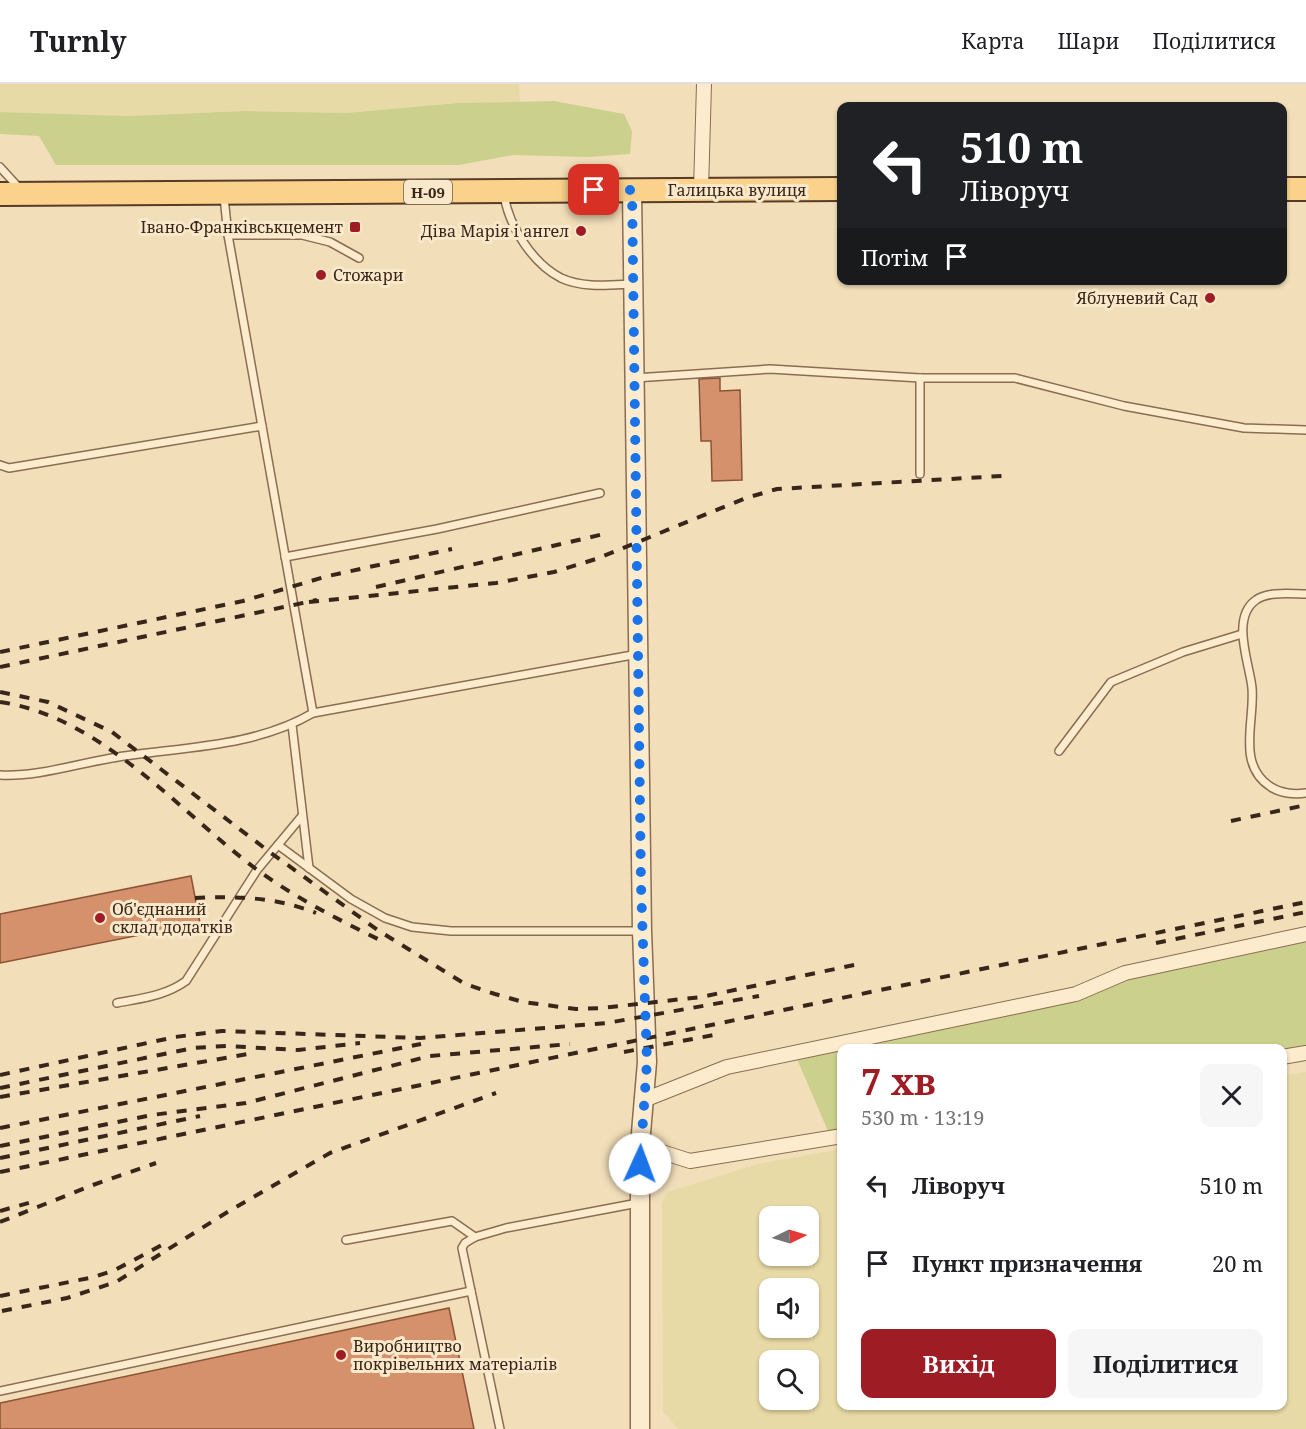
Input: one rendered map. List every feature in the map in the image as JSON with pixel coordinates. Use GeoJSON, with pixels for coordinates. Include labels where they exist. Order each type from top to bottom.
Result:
{"type":"FeatureCollection","features":[{"type":"Feature","properties":{"kind":"main road","name":"Галицька вулиця"},"geometry":{"type":"LineString","coordinates":[[632,190],[837,189]]}},
{"type":"Feature","properties":{"kind":"main road"},"geometry":{"type":"LineString","coordinates":[[1287,189],[1306,189]]}},
{"type":"Feature","properties":{"kind":"main road","name":"Н-09"},"geometry":{"type":"LineString","coordinates":[[0,194],[632,190]]}},
{"type":"Feature","properties":{"kind":"street"},"geometry":{"type":"LineString","coordinates":[[701,190],[704,84]]}},
{"type":"Feature","properties":{"kind":"street"},"geometry":{"type":"LineString","coordinates":[[632,190],[642,931],[647,1062],[640,1145],[640,1429]]}},
{"type":"Feature","properties":{"kind":"street"},"geometry":{"type":"LineString","coordinates":[[644,1100],[727,1067],[1076,994],[1125,973],[1306,934]]}},
{"type":"Feature","properties":{"kind":"street"},"geometry":{"type":"LineString","coordinates":[[1287,1057],[1306,1053]]}},
{"type":"Feature","properties":{"kind":"street"},"geometry":{"type":"LineString","coordinates":[[640,1145],[690,1161],[837,1137]]}},
{"type":"Feature","properties":{"kind":"lane"},"geometry":{"type":"LineString","coordinates":[[0,167],[25,194]]}},
{"type":"Feature","properties":{"kind":"lane"},"geometry":{"type":"LineString","coordinates":[[224,191],[228,235],[313,713]]}},
{"type":"Feature","properties":{"kind":"lane"},"geometry":{"type":"LineString","coordinates":[[504,191],[511,220],[528,248],[552,271],[561,277],[588,284],[634,284]]}},
{"type":"Feature","properties":{"kind":"lane"},"geometry":{"type":"LineString","coordinates":[[228,235],[303,235],[330,242],[358,258]]}},
{"type":"Feature","properties":{"kind":"lane"},"geometry":{"type":"LineString","coordinates":[[635,378],[770,369],[920,378],[1016,378],[1124,406],[1244,428],[1306,430]]}},
{"type":"Feature","properties":{"kind":"lane"},"geometry":{"type":"LineString","coordinates":[[920,378],[920,474]]}},
{"type":"Feature","properties":{"kind":"lane"},"geometry":{"type":"LineString","coordinates":[[0,465],[9,468],[262,426]]}},
{"type":"Feature","properties":{"kind":"lane"},"geometry":{"type":"LineString","coordinates":[[285,557],[437,529],[600,493]]}},
{"type":"Feature","properties":{"kind":"lane"},"geometry":{"type":"LineString","coordinates":[[1306,594],[1268,596],[1256,600],[1248,610],[1242,634],[1252,686],[1249,746],[1252,764],[1261,781],[1278,791],[1306,794]]}},
{"type":"Feature","properties":{"kind":"lane"},"geometry":{"type":"LineString","coordinates":[[1059,751],[1111,682],[1183,652],[1242,634]]}},
{"type":"Feature","properties":{"kind":"lane"},"geometry":{"type":"LineString","coordinates":[[0,775],[18,776],[119,757],[169,752],[292,725],[313,713],[638,654]]}},
{"type":"Feature","properties":{"kind":"lane"},"geometry":{"type":"LineString","coordinates":[[292,725],[309,868]]}},
{"type":"Feature","properties":{"kind":"lane"},"geometry":{"type":"LineString","coordinates":[[117,1003],[158,995],[173,990],[186,981],[245,887],[302,816]]}},
{"type":"Feature","properties":{"kind":"lane"},"geometry":{"type":"LineString","coordinates":[[278,845],[351,898],[385,918],[412,927],[451,931],[642,931]]}},
{"type":"Feature","properties":{"kind":"lane"},"geometry":{"type":"LineString","coordinates":[[500,1429],[462,1248],[465,1243],[476,1236],[639,1203]]}},
{"type":"Feature","properties":{"kind":"lane"},"geometry":{"type":"LineString","coordinates":[[346,1240],[452,1221],[476,1236]]}},
{"type":"Feature","properties":{"kind":"lane"},"geometry":{"type":"LineString","coordinates":[[0,1391],[471,1291]]}},
{"type":"Feature","properties":{"kind":"shaded area"},"geometry":{"type":"Polygon","coordinates":[[[0,84],[519,84],[520,102],[458,103],[346,113],[245,111],[127,116],[0,112],[0,84]]]}},
{"type":"Feature","properties":{"kind":"shaded area"},"geometry":{"type":"Polygon","coordinates":[[[1306,1072],[1306,1429],[678,1429],[663,1411],[662,1202],[668,1192],[758,1164],[837,1150],[837,1410],[1287,1410],[1287,1074],[1306,1072]]]}},
{"type":"Feature","properties":{"kind":"green space"},"geometry":{"type":"Polygon","coordinates":[[[554,101],[624,114],[632,131],[630,154],[588,157],[513,155],[459,165],[56,165],[39,136],[0,134],[0,112],[127,116],[245,111],[346,113],[458,103],[554,101]]]}},
{"type":"Feature","properties":{"kind":"green space"},"geometry":{"type":"Polygon","coordinates":[[[1306,941],[1306,1053],[1287,1056],[1287,1044],[837,1044],[837,1137],[831,1138],[794,1052],[1076,994],[1125,973],[1306,941]]]}},
{"type":"Feature","properties":{"kind":"building"},"geometry":{"type":"Polygon","coordinates":[[[720,378],[720,391],[740,390],[742,480],[712,481],[711,441],[701,441],[699,379],[720,378]]]}},
{"type":"Feature","properties":{"kind":"building","name":"Об'єднаний склад додатків"},"geometry":{"type":"Polygon","coordinates":[[[191,876],[200,923],[0,963],[0,914],[191,876]]]}},
{"type":"Feature","properties":{"kind":"building","name":"Виробництво покрівельних матеріалів"},"geometry":{"type":"Polygon","coordinates":[[[449,1308],[474,1429],[0,1429],[0,1403],[449,1308]]]}},
{"type":"Feature","properties":{"kind":"railway"},"geometry":{"type":"LineString","coordinates":[[309,602],[496,583],[554,572],[596,559],[746,498],[777,489],[1002,476]]}},
{"type":"Feature","properties":{"kind":"railway"},"geometry":{"type":"LineString","coordinates":[[376,587],[604,534]]}},
{"type":"Feature","properties":{"kind":"railway"},"geometry":{"type":"LineString","coordinates":[[0,652],[243,601],[328,576],[452,549]]}},
{"type":"Feature","properties":{"kind":"railway"},"geometry":{"type":"LineString","coordinates":[[0,667],[317,600]]}},
{"type":"Feature","properties":{"kind":"railway"},"geometry":{"type":"LineString","coordinates":[[0,692],[48,702],[112,732],[271,853],[379,931],[465,984],[495,994],[523,1002],[576,1009],[602,1008],[701,997],[859,964]]}},
{"type":"Feature","properties":{"kind":"railway"},"geometry":{"type":"LineString","coordinates":[[0,702],[37,711],[71,726],[105,746],[168,794],[256,869],[317,908],[382,941]]}},
{"type":"Feature","properties":{"kind":"railway"},"geometry":{"type":"LineString","coordinates":[[1231,821],[1306,805]]}},
{"type":"Feature","properties":{"kind":"railway"},"geometry":{"type":"LineString","coordinates":[[195,898],[256,899],[286,904],[316,913]]}},
{"type":"Feature","properties":{"kind":"railway"},"geometry":{"type":"LineString","coordinates":[[0,1172],[1306,902]]}},
{"type":"Feature","properties":{"kind":"railway"},"geometry":{"type":"LineString","coordinates":[[1156,943],[1306,912]]}},
{"type":"Feature","properties":{"kind":"railway"},"geometry":{"type":"LineString","coordinates":[[0,1075],[175,1037],[222,1031],[420,1038],[607,1023],[759,996]]}},
{"type":"Feature","properties":{"kind":"railway"},"geometry":{"type":"LineString","coordinates":[[624,1052],[719,1034]]}},
{"type":"Feature","properties":{"kind":"railway"},"geometry":{"type":"LineString","coordinates":[[0,1088],[193,1048],[226,1046],[298,1050],[360,1043]]}},
{"type":"Feature","properties":{"kind":"railway"},"geometry":{"type":"LineString","coordinates":[[0,1128],[421,1044]]}},
{"type":"Feature","properties":{"kind":"railway"},"geometry":{"type":"LineString","coordinates":[[0,1146],[152,1115],[246,1103],[430,1056],[570,1044]]}},
{"type":"Feature","properties":{"kind":"railway"},"geometry":{"type":"LineString","coordinates":[[0,1097],[248,1054]]}},
{"type":"Feature","properties":{"kind":"railway"},"geometry":{"type":"LineString","coordinates":[[2,1311],[67,1298],[116,1282],[229,1211],[330,1153],[496,1093]]}},
{"type":"Feature","properties":{"kind":"railway"},"geometry":{"type":"LineString","coordinates":[[0,1158],[200,1116]]}},
{"type":"Feature","properties":{"kind":"railway"},"geometry":{"type":"LineString","coordinates":[[0,1222],[156,1163]]}},
{"type":"Feature","properties":{"kind":"railway"},"geometry":{"type":"LineString","coordinates":[[0,1211],[32,1202]]}},
{"type":"Feature","properties":{"kind":"railway"},"geometry":{"type":"LineString","coordinates":[[0,1296],[94,1277],[115,1270],[162,1245]]}},
{"type":"Feature","properties":{"kind":"place","name":"Івано-Франківськцемент"},"geometry":{"type":"Point","coordinates":[355,227]}},
{"type":"Feature","properties":{"kind":"place","name":"Діва Марія і ангел"},"geometry":{"type":"Point","coordinates":[581,231]}},
{"type":"Feature","properties":{"kind":"place","name":"Стожари"},"geometry":{"type":"Point","coordinates":[321,275]}},
{"type":"Feature","properties":{"kind":"place","name":"Яблуневий Сад"},"geometry":{"type":"Point","coordinates":[1210,298]}},
{"type":"Feature","properties":{"kind":"place","name":"Об'єднаний склад додатків"},"geometry":{"type":"Point","coordinates":[100,918]}},
{"type":"Feature","properties":{"kind":"place","name":"Виробництво покрівельних матеріалів"},"geometry":{"type":"Point","coordinates":[341,1355]}},
{"type":"Feature","properties":{"kind":"route"},"geometry":{"type":"LineString","coordinates":[[594,190],[632,190],[641,885],[647,1062],[640,1164]]}}]}
